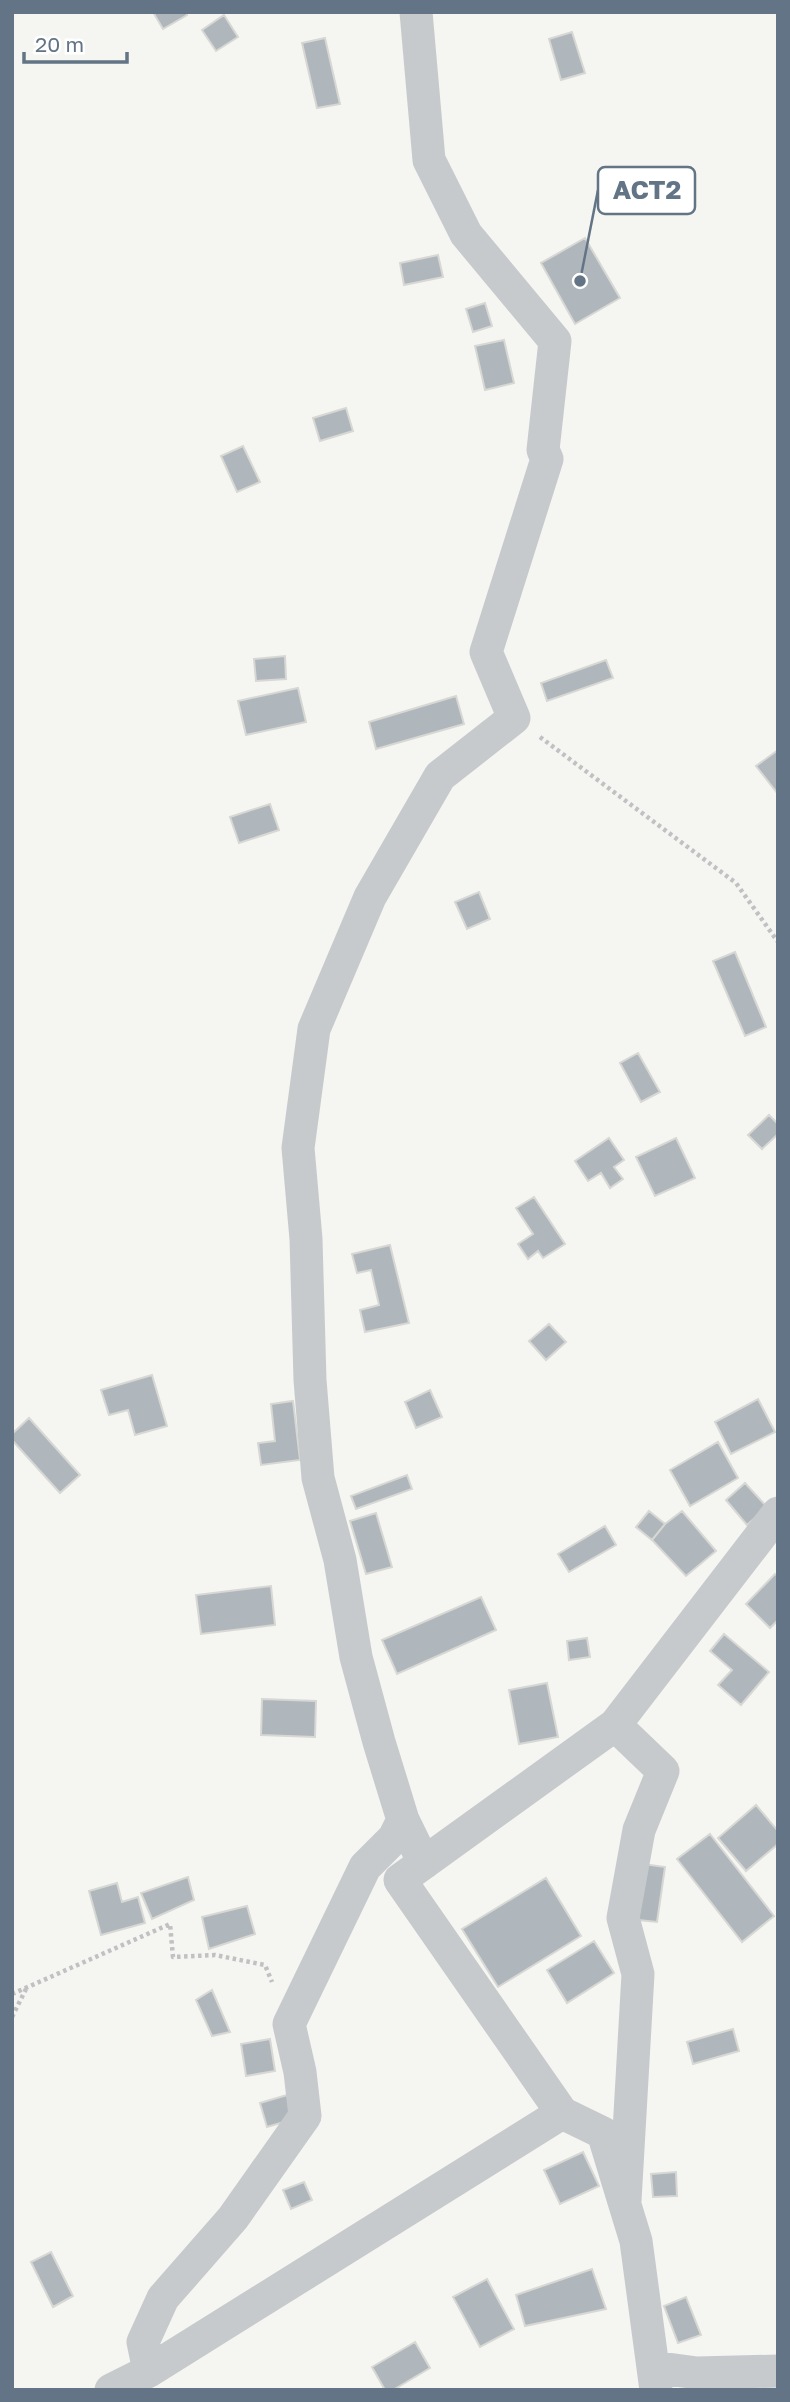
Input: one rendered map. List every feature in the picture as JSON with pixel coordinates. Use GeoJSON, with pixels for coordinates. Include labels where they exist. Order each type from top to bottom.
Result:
{"type":"FeatureCollection","features":[{"type":"Feature","properties":{"kind":"street"},"geometry":{"type":"LineString","coordinates":[[416,12],[429,160],[466,234],[555,341],[543,450],[547,459],[486,652],[514,718],[440,776],[370,897],[314,1029],[298,1148],[318,1478],[340,1560],[356,1657],[403,1820],[424,1863]]}},
{"type":"Feature","properties":{"kind":"street"},"geometry":{"type":"LineString","coordinates":[[778,1513],[615,1725],[400,1880],[562,2113],[603,2133],[636,2241],[655,2379],[697,2373],[778,2371]]}},
{"type":"Feature","properties":{"kind":"street"},"geometry":{"type":"LineString","coordinates":[[615,1725],[663,1771],[639,1830],[623,1918],[638,1974],[625,2201]]}},
{"type":"Feature","properties":{"kind":"street"},"geometry":{"type":"LineString","coordinates":[[149,2371],[143,2342],[163,2298],[233,2218],[304,2116],[300,2072],[289,2024],[365,1867],[394,1838],[403,1820]]}},
{"type":"Feature","properties":{"kind":"street"},"geometry":{"type":"LineString","coordinates":[[111,2390],[149,2371],[562,2113]]}},
{"type":"Feature","properties":{"kind":"path"},"geometry":{"type":"LineString","coordinates":[[514,718],[736,883],[778,942]]}},
{"type":"Feature","properties":{"kind":"path"},"geometry":{"type":"LineString","coordinates":[[12,1994],[170,1924],[173,1957],[215,1955],[265,1965],[289,2024]]}},
{"type":"Feature","properties":{"kind":"path"},"geometry":{"type":"LineString","coordinates":[[12,2017],[27,1988]]}},
{"type":"Feature","properties":{"kind":"building"},"geometry":{"type":"Polygon","coordinates":[[[153,12],[186,12],[187,15],[163,29],[153,12]]]}},
{"type":"Feature","properties":{"kind":"building"},"geometry":{"type":"Polygon","coordinates":[[[224,15],[238,37],[216,51],[202,30],[224,15]]]}},
{"type":"Feature","properties":{"kind":"building"},"geometry":{"type":"Polygon","coordinates":[[[572,32],[585,73],[561,80],[549,39],[572,32]]]}},
{"type":"Feature","properties":{"kind":"building"},"geometry":{"type":"Polygon","coordinates":[[[325,38],[340,104],[317,108],[302,43],[325,38]]]}},
{"type":"Feature","properties":{"kind":"building"},"geometry":{"type":"Polygon","coordinates":[[[585,238],[620,298],[575,324],[541,263],[585,238]]]}},
{"type":"Feature","properties":{"kind":"building"},"geometry":{"type":"Polygon","coordinates":[[[438,255],[443,277],[404,285],[400,263],[438,255]]]}},
{"type":"Feature","properties":{"kind":"building"},"geometry":{"type":"Polygon","coordinates":[[[485,303],[492,326],[473,332],[466,309],[485,303]]]}},
{"type":"Feature","properties":{"kind":"building"},"geometry":{"type":"Polygon","coordinates":[[[504,340],[514,383],[485,390],[475,346],[504,340]]]}},
{"type":"Feature","properties":{"kind":"building"},"geometry":{"type":"Polygon","coordinates":[[[346,408],[353,431],[320,441],[313,418],[346,408]]]}},
{"type":"Feature","properties":{"kind":"building"},"geometry":{"type":"Polygon","coordinates":[[[243,446],[260,482],[237,492],[221,456],[243,446]]]}},
{"type":"Feature","properties":{"kind":"building"},"geometry":{"type":"Polygon","coordinates":[[[285,656],[286,679],[256,681],[254,659],[285,656]]]}},
{"type":"Feature","properties":{"kind":"building"},"geometry":{"type":"Polygon","coordinates":[[[606,660],[613,678],[547,701],[541,683],[606,660]]]}},
{"type":"Feature","properties":{"kind":"building"},"geometry":{"type":"Polygon","coordinates":[[[298,688],[306,722],[246,735],[238,701],[298,688]]]}},
{"type":"Feature","properties":{"kind":"building"},"geometry":{"type":"Polygon","coordinates":[[[456,696],[464,724],[376,749],[369,722],[456,696]]]}},
{"type":"Feature","properties":{"kind":"building"},"geometry":{"type":"Polygon","coordinates":[[[778,750],[778,794],[756,766],[778,750]]]}},
{"type":"Feature","properties":{"kind":"building"},"geometry":{"type":"Polygon","coordinates":[[[270,804],[279,830],[239,843],[230,817],[270,804]]]}},
{"type":"Feature","properties":{"kind":"building"},"geometry":{"type":"Polygon","coordinates":[[[479,892],[490,919],[467,929],[455,902],[479,892]]]}},
{"type":"Feature","properties":{"kind":"building"},"geometry":{"type":"Polygon","coordinates":[[[735,952],[766,1027],[745,1036],[713,961],[735,952]]]}},
{"type":"Feature","properties":{"kind":"building"},"geometry":{"type":"Polygon","coordinates":[[[638,1053],[660,1092],[641,1102],[620,1063],[638,1053]]]}},
{"type":"Feature","properties":{"kind":"building"},"geometry":{"type":"Polygon","coordinates":[[[769,1115],[778,1124],[778,1134],[762,1149],[748,1135],[769,1115]]]}},
{"type":"Feature","properties":{"kind":"building"},"geometry":{"type":"Polygon","coordinates":[[[609,1138],[624,1160],[614,1167],[623,1179],[610,1188],[601,1173],[588,1181],[575,1161],[609,1138]]]}},
{"type":"Feature","properties":{"kind":"building"},"geometry":{"type":"Polygon","coordinates":[[[676,1138],[695,1178],[655,1196],[636,1157],[676,1138]]]}},
{"type":"Feature","properties":{"kind":"building"},"geometry":{"type":"Polygon","coordinates":[[[534,1197],[565,1244],[543,1258],[538,1251],[528,1259],[518,1244],[533,1234],[516,1208],[534,1197]]]}},
{"type":"Feature","properties":{"kind":"building"},"geometry":{"type":"Polygon","coordinates":[[[390,1245],[409,1323],[365,1332],[360,1310],[379,1305],[371,1270],[357,1273],[352,1254],[390,1245]]]}},
{"type":"Feature","properties":{"kind":"building"},"geometry":{"type":"Polygon","coordinates":[[[549,1324],[566,1342],[546,1360],[529,1341],[549,1324]]]}},
{"type":"Feature","properties":{"kind":"building"},"geometry":{"type":"Polygon","coordinates":[[[152,1375],[167,1426],[135,1435],[128,1410],[109,1415],[101,1390],[152,1375]]]}},
{"type":"Feature","properties":{"kind":"building"},"geometry":{"type":"Polygon","coordinates":[[[430,1390],[442,1417],[416,1428],[405,1402],[430,1390]]]}},
{"type":"Feature","properties":{"kind":"building"},"geometry":{"type":"Polygon","coordinates":[[[758,1399],[775,1432],[731,1454],[715,1422],[758,1399]]]}},
{"type":"Feature","properties":{"kind":"building"},"geometry":{"type":"Polygon","coordinates":[[[293,1401],[300,1460],[261,1465],[258,1443],[275,1441],[271,1404],[293,1401]]]}},
{"type":"Feature","properties":{"kind":"building"},"geometry":{"type":"Polygon","coordinates":[[[29,1418],[80,1475],[60,1493],[12,1440],[12,1434],[29,1418]]]}},
{"type":"Feature","properties":{"kind":"building"},"geometry":{"type":"Polygon","coordinates":[[[718,1442],[738,1478],[690,1506],[670,1470],[718,1442]]]}},
{"type":"Feature","properties":{"kind":"building"},"geometry":{"type":"Polygon","coordinates":[[[407,1475],[412,1489],[356,1509],[351,1496],[407,1475]]]}},
{"type":"Feature","properties":{"kind":"building"},"geometry":{"type":"Polygon","coordinates":[[[745,1483],[767,1507],[747,1525],[726,1500],[745,1483]]]}},
{"type":"Feature","properties":{"kind":"building"},"geometry":{"type":"Polygon","coordinates":[[[649,1511],[665,1524],[652,1540],[636,1527],[649,1511]]]}},
{"type":"Feature","properties":{"kind":"building"},"geometry":{"type":"Polygon","coordinates":[[[682,1511],[716,1551],[686,1576],[652,1540],[665,1524],[682,1511]]]}},
{"type":"Feature","properties":{"kind":"building"},"geometry":{"type":"Polygon","coordinates":[[[376,1513],[392,1567],[366,1574],[350,1521],[376,1513]]]}},
{"type":"Feature","properties":{"kind":"building"},"geometry":{"type":"Polygon","coordinates":[[[605,1526],[616,1545],[569,1572],[558,1554],[605,1526]]]}},
{"type":"Feature","properties":{"kind":"building"},"geometry":{"type":"Polygon","coordinates":[[[775,1574],[778,1576],[778,1620],[770,1628],[746,1604],[775,1574]]]}},
{"type":"Feature","properties":{"kind":"building"},"geometry":{"type":"Polygon","coordinates":[[[271,1586],[275,1625],[201,1634],[196,1595],[271,1586]]]}},
{"type":"Feature","properties":{"kind":"building"},"geometry":{"type":"Polygon","coordinates":[[[481,1597],[496,1630],[397,1674],[382,1640],[481,1597]]]}},
{"type":"Feature","properties":{"kind":"building"},"geometry":{"type":"Polygon","coordinates":[[[724,1634],[769,1672],[741,1705],[718,1685],[732,1670],[710,1651],[724,1634]]]}},
{"type":"Feature","properties":{"kind":"building"},"geometry":{"type":"Polygon","coordinates":[[[587,1638],[590,1657],[569,1660],[567,1641],[587,1638]]]}},
{"type":"Feature","properties":{"kind":"building"},"geometry":{"type":"Polygon","coordinates":[[[547,1683],[558,1737],[519,1744],[509,1690],[547,1683]]]}},
{"type":"Feature","properties":{"kind":"building"},"geometry":{"type":"Polygon","coordinates":[[[262,1699],[316,1701],[315,1737],[261,1735],[262,1699]]]}},
{"type":"Feature","properties":{"kind":"building"},"geometry":{"type":"Polygon","coordinates":[[[756,1805],[778,1831],[778,1844],[746,1871],[718,1838],[756,1805]]]}},
{"type":"Feature","properties":{"kind":"building"},"geometry":{"type":"Polygon","coordinates":[[[710,1834],[774,1916],[742,1942],[677,1859],[710,1834]]]}},
{"type":"Feature","properties":{"kind":"building"},"geometry":{"type":"Polygon","coordinates":[[[636,1863],[665,1867],[657,1922],[629,1919],[636,1863]]]}},
{"type":"Feature","properties":{"kind":"building"},"geometry":{"type":"Polygon","coordinates":[[[188,1877],[194,1900],[152,1919],[141,1893],[188,1877]]]}},
{"type":"Feature","properties":{"kind":"building"},"geometry":{"type":"Polygon","coordinates":[[[546,1878],[581,1936],[498,1987],[462,1929],[546,1878]]]}},
{"type":"Feature","properties":{"kind":"building"},"geometry":{"type":"Polygon","coordinates":[[[117,1883],[122,1902],[138,1897],[145,1923],[101,1935],[89,1891],[117,1883]]]}},
{"type":"Feature","properties":{"kind":"building"},"geometry":{"type":"Polygon","coordinates":[[[247,1906],[255,1934],[209,1949],[202,1917],[247,1906]]]}},
{"type":"Feature","properties":{"kind":"building"},"geometry":{"type":"Polygon","coordinates":[[[594,1941],[614,1973],[567,2003],[547,1970],[594,1941]]]}},
{"type":"Feature","properties":{"kind":"building"},"geometry":{"type":"Polygon","coordinates":[[[212,1990],[230,2032],[212,2036],[196,2000],[212,1990]]]}},
{"type":"Feature","properties":{"kind":"building"},"geometry":{"type":"Polygon","coordinates":[[[733,2029],[739,2051],[693,2064],[687,2042],[733,2029]]]}},
{"type":"Feature","properties":{"kind":"building"},"geometry":{"type":"Polygon","coordinates":[[[270,2039],[275,2071],[246,2076],[241,2044],[270,2039]]]}},
{"type":"Feature","properties":{"kind":"building"},"geometry":{"type":"Polygon","coordinates":[[[287,2095],[294,2119],[267,2127],[260,2103],[287,2095]]]}},
{"type":"Feature","properties":{"kind":"building"},"geometry":{"type":"Polygon","coordinates":[[[583,2152],[599,2186],[560,2204],[544,2170],[583,2152]]]}},
{"type":"Feature","properties":{"kind":"building"},"geometry":{"type":"Polygon","coordinates":[[[676,2172],[677,2196],[653,2197],[651,2174],[676,2172]]]}},
{"type":"Feature","properties":{"kind":"building"},"geometry":{"type":"Polygon","coordinates":[[[304,2182],[312,2200],[291,2209],[283,2190],[304,2182]]]}},
{"type":"Feature","properties":{"kind":"building"},"geometry":{"type":"Polygon","coordinates":[[[51,2252],[73,2296],[53,2307],[31,2262],[51,2252]]]}},
{"type":"Feature","properties":{"kind":"building"},"geometry":{"type":"Polygon","coordinates":[[[592,2269],[606,2309],[525,2326],[516,2295],[592,2269]]]}},
{"type":"Feature","properties":{"kind":"building"},"geometry":{"type":"Polygon","coordinates":[[[487,2279],[514,2329],[480,2347],[453,2297],[487,2279]]]}},
{"type":"Feature","properties":{"kind":"building"},"geometry":{"type":"Polygon","coordinates":[[[686,2297],[701,2335],[678,2343],[664,2306],[686,2297]]]}},
{"type":"Feature","properties":{"kind":"building"},"geometry":{"type":"Polygon","coordinates":[[[415,2342],[430,2368],[393,2390],[385,2390],[372,2367],[415,2342]]]}},
{"type":"Feature","properties":{"kind":"place","name":"ACT2"},"geometry":{"type":"Point","coordinates":[580,281]}}]}
